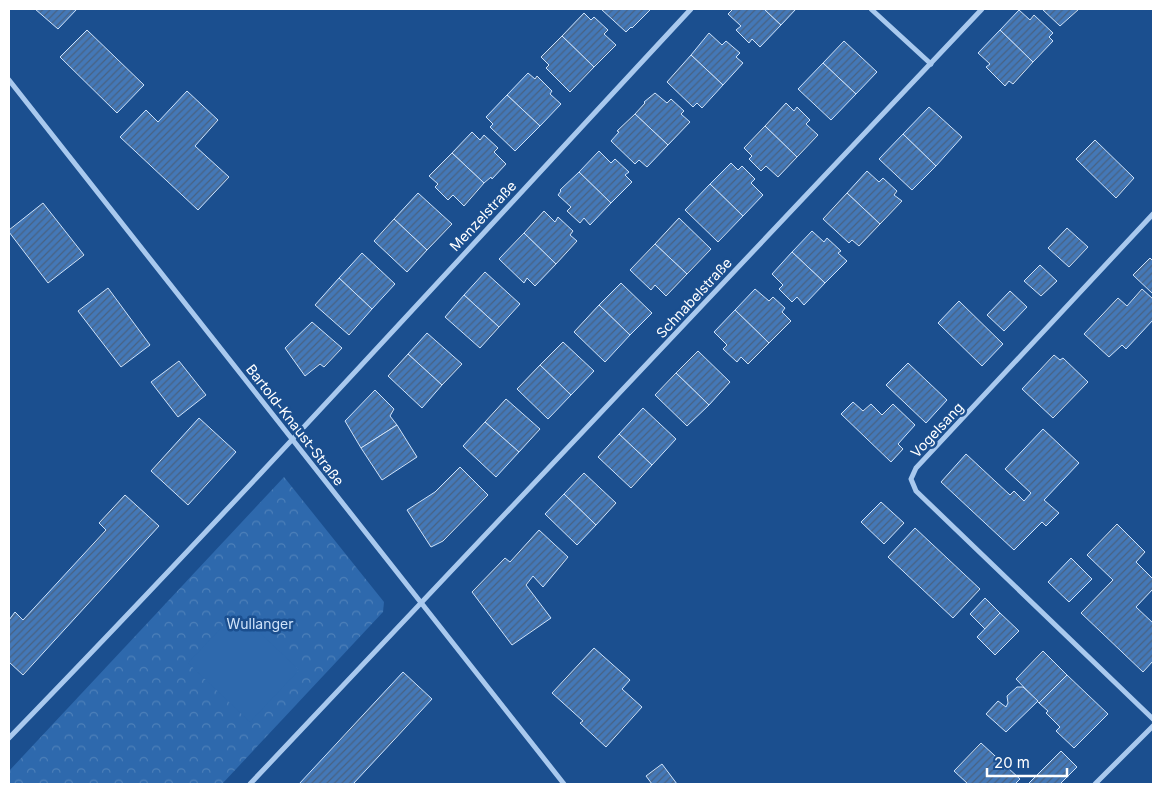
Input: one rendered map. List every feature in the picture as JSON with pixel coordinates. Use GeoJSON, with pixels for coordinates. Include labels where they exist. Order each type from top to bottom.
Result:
{"type":"FeatureCollection","features":[{"type":"Feature","properties":{"kind":"street","name":"Menzelstraße"},"geometry":{"type":"LineString","coordinates":[[291,439],[691,9]]}},
{"type":"Feature","properties":{"kind":"street"},"geometry":{"type":"LineString","coordinates":[[871,9],[931,64]]}},
{"type":"Feature","properties":{"kind":"street","name":"Schnabelstraße"},"geometry":{"type":"LineString","coordinates":[[421,602],[982,9]]}},
{"type":"Feature","properties":{"kind":"street","name":"Bartold-Knaust-Straße"},"geometry":{"type":"LineString","coordinates":[[9,80],[564,784]]}},
{"type":"Feature","properties":{"kind":"street","name":"Vogelsang"},"geometry":{"type":"LineString","coordinates":[[1153,214],[916,468],[911,479],[916,491],[1153,718]]}},
{"type":"Feature","properties":{"kind":"street"},"geometry":{"type":"LineString","coordinates":[[9,738],[291,439]]}},
{"type":"Feature","properties":{"kind":"street"},"geometry":{"type":"LineString","coordinates":[[250,784],[421,602]]}},
{"type":"Feature","properties":{"kind":"street"},"geometry":{"type":"LineString","coordinates":[[1095,784],[1153,726]]}},
{"type":"Feature","properties":{"kind":"green space","name":"Wullanger"},"geometry":{"type":"Polygon","coordinates":[[[284,477],[384,602],[383,612],[222,784],[9,784],[9,771],[284,477]]]}},
{"type":"Feature","properties":{"kind":"green space"},"geometry":{"type":"Polygon","coordinates":[[[237,611],[299,670],[250,722],[188,663],[237,611]]]}},
{"type":"Feature","properties":{"kind":"building"},"geometry":{"type":"Polygon","coordinates":[[[35,9],[77,9],[58,29],[35,9]]]}},
{"type":"Feature","properties":{"kind":"building"},"geometry":{"type":"Polygon","coordinates":[[[601,9],[651,9],[626,32],[601,9]]]}},
{"type":"Feature","properties":{"kind":"building"},"geometry":{"type":"Polygon","coordinates":[[[733,9],[764,9],[781,25],[760,47],[752,39],[749,43],[736,30],[741,26],[728,14],[733,9]]]}},
{"type":"Feature","properties":{"kind":"building"},"geometry":{"type":"Polygon","coordinates":[[[764,9],[796,9],[781,25],[764,9]]]}},
{"type":"Feature","properties":{"kind":"building"},"geometry":{"type":"Polygon","coordinates":[[[1042,9],[1079,9],[1060,26],[1042,9]]]}},
{"type":"Feature","properties":{"kind":"building"},"geometry":{"type":"Polygon","coordinates":[[[1019,10],[1030,20],[1034,15],[1053,33],[1049,37],[1053,41],[1033,62],[1000,30],[1019,10]]]}},
{"type":"Feature","properties":{"kind":"building"},"geometry":{"type":"Polygon","coordinates":[[[584,13],[591,20],[594,17],[608,30],[604,34],[616,45],[594,67],[562,36],[584,13]]]}},
{"type":"Feature","properties":{"kind":"building"},"geometry":{"type":"Polygon","coordinates":[[[87,30],[144,85],[117,113],[60,57],[87,30]]]}},
{"type":"Feature","properties":{"kind":"building"},"geometry":{"type":"Polygon","coordinates":[[[1000,30],[1033,62],[1013,84],[1009,81],[1005,86],[986,67],[990,64],[978,53],[1000,30]]]}},
{"type":"Feature","properties":{"kind":"building"},"geometry":{"type":"Polygon","coordinates":[[[709,33],[722,45],[726,41],[740,53],[736,57],[743,63],[723,85],[691,55],[709,33]]]}},
{"type":"Feature","properties":{"kind":"building"},"geometry":{"type":"Polygon","coordinates":[[[562,36],[594,67],[570,92],[546,68],[549,65],[541,57],[562,36]]]}},
{"type":"Feature","properties":{"kind":"building"},"geometry":{"type":"Polygon","coordinates":[[[844,41],[877,72],[856,94],[823,63],[844,41]]]}},
{"type":"Feature","properties":{"kind":"building"},"geometry":{"type":"Polygon","coordinates":[[[691,55],[723,85],[702,108],[697,103],[693,107],[667,82],[691,55]]]}},
{"type":"Feature","properties":{"kind":"building"},"geometry":{"type":"Polygon","coordinates":[[[823,63],[856,94],[831,120],[798,89],[823,63]]]}},
{"type":"Feature","properties":{"kind":"building"},"geometry":{"type":"Polygon","coordinates":[[[528,73],[535,79],[537,76],[552,91],[550,94],[561,104],[540,126],[507,95],[528,73]]]}},
{"type":"Feature","properties":{"kind":"building"},"geometry":{"type":"Polygon","coordinates":[[[187,91],[218,120],[195,146],[229,177],[198,210],[120,137],[146,110],[158,122],[187,91]]]}},
{"type":"Feature","properties":{"kind":"building"},"geometry":{"type":"Polygon","coordinates":[[[655,93],[667,103],[671,99],[684,111],[681,114],[690,122],[668,145],[635,114],[644,102],[655,93]]]}},
{"type":"Feature","properties":{"kind":"building"},"geometry":{"type":"Polygon","coordinates":[[[507,95],[540,126],[515,151],[490,127],[493,124],[486,117],[507,95]]]}},
{"type":"Feature","properties":{"kind":"building"},"geometry":{"type":"Polygon","coordinates":[[[786,103],[794,111],[797,107],[810,120],[806,124],[818,135],[797,157],[765,126],[786,103]]]}},
{"type":"Feature","properties":{"kind":"building"},"geometry":{"type":"Polygon","coordinates":[[[929,107],[962,137],[936,166],[903,134],[929,107]]]}},
{"type":"Feature","properties":{"kind":"building"},"geometry":{"type":"Polygon","coordinates":[[[635,114],[668,145],[647,167],[639,160],[635,164],[611,141],[619,132],[617,131],[635,114]]]}},
{"type":"Feature","properties":{"kind":"building"},"geometry":{"type":"Polygon","coordinates":[[[765,126],[797,157],[778,177],[766,166],[761,171],[749,159],[752,156],[744,148],[765,126]]]}},
{"type":"Feature","properties":{"kind":"building"},"geometry":{"type":"Polygon","coordinates":[[[472,132],[480,140],[484,135],[498,148],[494,152],[506,164],[492,179],[491,177],[484,183],[452,153],[472,132]]]}},
{"type":"Feature","properties":{"kind":"building"},"geometry":{"type":"Polygon","coordinates":[[[903,134],[936,166],[912,190],[879,159],[903,134]]]}},
{"type":"Feature","properties":{"kind":"building"},"geometry":{"type":"Polygon","coordinates":[[[1095,140],[1134,178],[1116,198],[1076,159],[1095,140]]]}},
{"type":"Feature","properties":{"kind":"building"},"geometry":{"type":"Polygon","coordinates":[[[599,151],[611,163],[615,159],[629,172],[625,175],[632,182],[611,203],[579,172],[599,151]]]}},
{"type":"Feature","properties":{"kind":"building"},"geometry":{"type":"Polygon","coordinates":[[[452,153],[484,183],[464,206],[453,195],[448,200],[435,187],[438,184],[429,176],[452,153]]]}},
{"type":"Feature","properties":{"kind":"building"},"geometry":{"type":"Polygon","coordinates":[[[731,163],[738,170],[742,166],[755,179],[751,183],[763,195],[743,216],[710,184],[731,163]]]}},
{"type":"Feature","properties":{"kind":"building"},"geometry":{"type":"Polygon","coordinates":[[[867,171],[879,182],[883,178],[897,191],[894,195],[902,201],[880,224],[847,193],[867,171]]]}},
{"type":"Feature","properties":{"kind":"building"},"geometry":{"type":"Polygon","coordinates":[[[579,172],[611,203],[590,225],[584,218],[580,223],[567,211],[571,207],[558,195],[560,190],[579,172]]]}},
{"type":"Feature","properties":{"kind":"building"},"geometry":{"type":"Polygon","coordinates":[[[710,184],[743,216],[718,242],[685,210],[710,184]]]}},
{"type":"Feature","properties":{"kind":"building"},"geometry":{"type":"Polygon","coordinates":[[[418,193],[452,224],[427,250],[394,219],[418,193]]]}},
{"type":"Feature","properties":{"kind":"building"},"geometry":{"type":"Polygon","coordinates":[[[847,193],[880,224],[859,246],[852,240],[849,243],[823,219],[847,193]]]}},
{"type":"Feature","properties":{"kind":"building"},"geometry":{"type":"Polygon","coordinates":[[[43,203],[84,255],[48,283],[9,232],[9,230],[43,203]]]}},
{"type":"Feature","properties":{"kind":"building"},"geometry":{"type":"Polygon","coordinates":[[[544,211],[555,222],[558,217],[573,231],[570,235],[577,241],[556,264],[524,233],[544,211]]]}},
{"type":"Feature","properties":{"kind":"building"},"geometry":{"type":"Polygon","coordinates":[[[679,218],[711,249],[687,274],[655,244],[679,218]]]}},
{"type":"Feature","properties":{"kind":"building"},"geometry":{"type":"Polygon","coordinates":[[[394,219],[427,250],[407,272],[374,241],[394,219]]]}},
{"type":"Feature","properties":{"kind":"building"},"geometry":{"type":"Polygon","coordinates":[[[1067,228],[1088,247],[1069,267],[1048,248],[1067,228]]]}},
{"type":"Feature","properties":{"kind":"building"},"geometry":{"type":"Polygon","coordinates":[[[812,231],[824,242],[827,238],[841,251],[838,253],[847,261],[825,283],[792,252],[812,231]]]}},
{"type":"Feature","properties":{"kind":"building"},"geometry":{"type":"Polygon","coordinates":[[[524,233],[556,264],[535,286],[527,278],[524,283],[499,259],[524,233]]]}},
{"type":"Feature","properties":{"kind":"building"},"geometry":{"type":"Polygon","coordinates":[[[655,244],[687,274],[666,296],[655,285],[651,290],[630,270],[655,244]]]}},
{"type":"Feature","properties":{"kind":"building"},"geometry":{"type":"Polygon","coordinates":[[[792,252],[825,283],[804,305],[797,297],[792,302],[779,289],[783,285],[772,274],[792,252]]]}},
{"type":"Feature","properties":{"kind":"building"},"geometry":{"type":"Polygon","coordinates":[[[362,253],[395,284],[372,309],[339,278],[362,253]]]}},
{"type":"Feature","properties":{"kind":"building"},"geometry":{"type":"Polygon","coordinates":[[[1150,258],[1153,261],[1153,294],[1133,275],[1150,258]]]}},
{"type":"Feature","properties":{"kind":"building"},"geometry":{"type":"Polygon","coordinates":[[[1040,265],[1057,281],[1041,296],[1024,281],[1040,265]]]}},
{"type":"Feature","properties":{"kind":"building"},"geometry":{"type":"Polygon","coordinates":[[[485,272],[520,304],[499,327],[464,295],[485,272]]]}},
{"type":"Feature","properties":{"kind":"building"},"geometry":{"type":"Polygon","coordinates":[[[339,278],[372,309],[349,335],[315,305],[339,278]]]}},
{"type":"Feature","properties":{"kind":"building"},"geometry":{"type":"Polygon","coordinates":[[[621,283],[652,313],[630,335],[599,305],[621,283]]]}},
{"type":"Feature","properties":{"kind":"building"},"geometry":{"type":"Polygon","coordinates":[[[108,288],[150,345],[121,367],[78,311],[108,288]]]}},
{"type":"Feature","properties":{"kind":"building"},"geometry":{"type":"Polygon","coordinates":[[[755,289],[769,301],[773,297],[785,308],[782,312],[791,321],[769,343],[735,310],[755,289]]]}},
{"type":"Feature","properties":{"kind":"building"},"geometry":{"type":"Polygon","coordinates":[[[1142,289],[1153,299],[1153,320],[1126,349],[1122,345],[1109,357],[1084,334],[1118,298],[1127,306],[1142,289]]]}},
{"type":"Feature","properties":{"kind":"building"},"geometry":{"type":"Polygon","coordinates":[[[1010,291],[1027,307],[1004,331],[987,315],[1010,291]]]}},
{"type":"Feature","properties":{"kind":"building"},"geometry":{"type":"Polygon","coordinates":[[[464,295],[499,327],[480,348],[445,317],[464,295]]]}},
{"type":"Feature","properties":{"kind":"building"},"geometry":{"type":"Polygon","coordinates":[[[959,301],[1003,344],[982,366],[938,323],[959,301]]]}},
{"type":"Feature","properties":{"kind":"building"},"geometry":{"type":"Polygon","coordinates":[[[599,305],[630,335],[605,362],[574,332],[599,305]]]}},
{"type":"Feature","properties":{"kind":"building"},"geometry":{"type":"Polygon","coordinates":[[[735,310],[769,343],[748,364],[741,357],[737,362],[723,349],[727,345],[714,332],[735,310]]]}},
{"type":"Feature","properties":{"kind":"building"},"geometry":{"type":"Polygon","coordinates":[[[312,322],[342,348],[324,367],[320,364],[305,376],[285,348],[312,322]]]}},
{"type":"Feature","properties":{"kind":"building"},"geometry":{"type":"Polygon","coordinates":[[[427,333],[462,364],[442,385],[408,354],[427,333]]]}},
{"type":"Feature","properties":{"kind":"building"},"geometry":{"type":"Polygon","coordinates":[[[563,342],[594,371],[571,395],[540,365],[563,342]]]}},
{"type":"Feature","properties":{"kind":"building"},"geometry":{"type":"Polygon","coordinates":[[[698,351],[730,382],[709,405],[676,373],[698,351]]]}},
{"type":"Feature","properties":{"kind":"building"},"geometry":{"type":"Polygon","coordinates":[[[408,354],[442,385],[422,408],[388,376],[408,354]]]}},
{"type":"Feature","properties":{"kind":"building"},"geometry":{"type":"Polygon","coordinates":[[[1054,355],[1060,360],[1063,358],[1088,382],[1053,418],[1022,389],[1054,355]]]}},
{"type":"Feature","properties":{"kind":"building"},"geometry":{"type":"Polygon","coordinates":[[[179,361],[206,395],[178,417],[151,382],[179,361]]]}},
{"type":"Feature","properties":{"kind":"building"},"geometry":{"type":"Polygon","coordinates":[[[908,363],[947,400],[926,423],[886,385],[908,363]]]}},
{"type":"Feature","properties":{"kind":"building"},"geometry":{"type":"Polygon","coordinates":[[[540,365],[571,395],[548,419],[517,389],[540,365]]]}},
{"type":"Feature","properties":{"kind":"building"},"geometry":{"type":"Polygon","coordinates":[[[676,373],[709,405],[687,426],[655,395],[676,373]]]}},
{"type":"Feature","properties":{"kind":"building"},"geometry":{"type":"Polygon","coordinates":[[[375,390],[394,409],[390,416],[397,425],[361,448],[345,421],[375,390]]]}},
{"type":"Feature","properties":{"kind":"building"},"geometry":{"type":"Polygon","coordinates":[[[506,399],[540,429],[519,452],[485,422],[506,399]]]}},
{"type":"Feature","properties":{"kind":"building"},"geometry":{"type":"Polygon","coordinates":[[[853,402],[863,411],[871,404],[882,415],[893,404],[915,425],[898,444],[903,449],[891,462],[841,414],[853,402]]]}},
{"type":"Feature","properties":{"kind":"building"},"geometry":{"type":"Polygon","coordinates":[[[643,408],[676,439],[652,465],[619,434],[643,408]]]}},
{"type":"Feature","properties":{"kind":"building"},"geometry":{"type":"Polygon","coordinates":[[[199,418],[236,452],[188,505],[151,471],[199,418]]]}},
{"type":"Feature","properties":{"kind":"building"},"geometry":{"type":"Polygon","coordinates":[[[485,422],[519,452],[496,477],[463,446],[485,422]]]}},
{"type":"Feature","properties":{"kind":"building"},"geometry":{"type":"Polygon","coordinates":[[[397,425],[417,457],[382,480],[361,448],[397,425]]]}},
{"type":"Feature","properties":{"kind":"building"},"geometry":{"type":"Polygon","coordinates":[[[1043,429],[1079,463],[1044,500],[1059,513],[1046,526],[1042,522],[1014,550],[941,482],[966,454],[1010,495],[1014,491],[1024,501],[1031,493],[1005,469],[1043,429]]]}},
{"type":"Feature","properties":{"kind":"building"},"geometry":{"type":"Polygon","coordinates":[[[619,434],[652,465],[631,488],[598,457],[619,434]]]}},
{"type":"Feature","properties":{"kind":"building"},"geometry":{"type":"Polygon","coordinates":[[[460,467],[488,495],[443,541],[431,547],[407,510],[435,492],[460,467]]]}},
{"type":"Feature","properties":{"kind":"building"},"geometry":{"type":"Polygon","coordinates":[[[584,473],[616,503],[596,525],[564,494],[584,473]]]}},
{"type":"Feature","properties":{"kind":"building"},"geometry":{"type":"Polygon","coordinates":[[[564,494],[596,525],[577,545],[545,514],[564,494]]]}},
{"type":"Feature","properties":{"kind":"building"},"geometry":{"type":"Polygon","coordinates":[[[125,495],[159,526],[23,675],[9,662],[9,620],[15,612],[23,620],[106,530],[99,523],[125,495]]]}},
{"type":"Feature","properties":{"kind":"building"},"geometry":{"type":"Polygon","coordinates":[[[881,502],[904,523],[884,544],[861,522],[881,502]]]}},
{"type":"Feature","properties":{"kind":"building"},"geometry":{"type":"Polygon","coordinates":[[[1117,524],[1145,552],[1136,562],[1153,579],[1153,589],[1136,607],[1153,623],[1153,661],[1143,672],[1081,613],[1113,580],[1087,555],[1117,524]]]}},
{"type":"Feature","properties":{"kind":"building"},"geometry":{"type":"Polygon","coordinates":[[[915,528],[980,589],[953,618],[888,557],[915,528]]]}},
{"type":"Feature","properties":{"kind":"building"},"geometry":{"type":"Polygon","coordinates":[[[539,530],[568,557],[543,587],[533,576],[526,585],[551,618],[512,645],[472,592],[505,558],[510,562],[539,530]]]}},
{"type":"Feature","properties":{"kind":"building"},"geometry":{"type":"Polygon","coordinates":[[[1071,558],[1092,579],[1069,602],[1048,582],[1071,558]]]}},
{"type":"Feature","properties":{"kind":"building"},"geometry":{"type":"Polygon","coordinates":[[[985,598],[1000,613],[985,629],[970,614],[985,598]]]}},
{"type":"Feature","properties":{"kind":"building"},"geometry":{"type":"Polygon","coordinates":[[[1000,613],[1019,631],[995,655],[977,637],[1000,613]]]}},
{"type":"Feature","properties":{"kind":"building"},"geometry":{"type":"Polygon","coordinates":[[[594,648],[630,680],[622,689],[642,707],[606,747],[580,723],[583,721],[552,693],[594,648]]]}},
{"type":"Feature","properties":{"kind":"building"},"geometry":{"type":"Polygon","coordinates":[[[1043,651],[1067,675],[1039,703],[1016,679],[1043,651]]]}},
{"type":"Feature","properties":{"kind":"building"},"geometry":{"type":"Polygon","coordinates":[[[403,672],[432,699],[353,784],[299,784],[403,672]]]}},
{"type":"Feature","properties":{"kind":"building"},"geometry":{"type":"Polygon","coordinates":[[[1067,675],[1108,714],[1074,748],[1056,731],[1060,727],[1046,713],[1048,711],[1039,703],[1067,675]]]}},
{"type":"Feature","properties":{"kind":"building"},"geometry":{"type":"Polygon","coordinates":[[[1017,687],[1023,687],[1038,701],[1006,732],[986,714],[998,701],[1006,707],[1008,703],[1007,696],[1017,687]]]}},
{"type":"Feature","properties":{"kind":"building"},"geometry":{"type":"Polygon","coordinates":[[[981,743],[1020,779],[1015,784],[968,784],[954,771],[981,743]]]}},
{"type":"Feature","properties":{"kind":"building"},"geometry":{"type":"Polygon","coordinates":[[[1061,751],[1077,767],[1060,784],[1030,784],[1029,783],[1061,751]]]}},
{"type":"Feature","properties":{"kind":"building"},"geometry":{"type":"Polygon","coordinates":[[[662,764],[677,784],[652,784],[646,776],[662,764]]]}}]}
